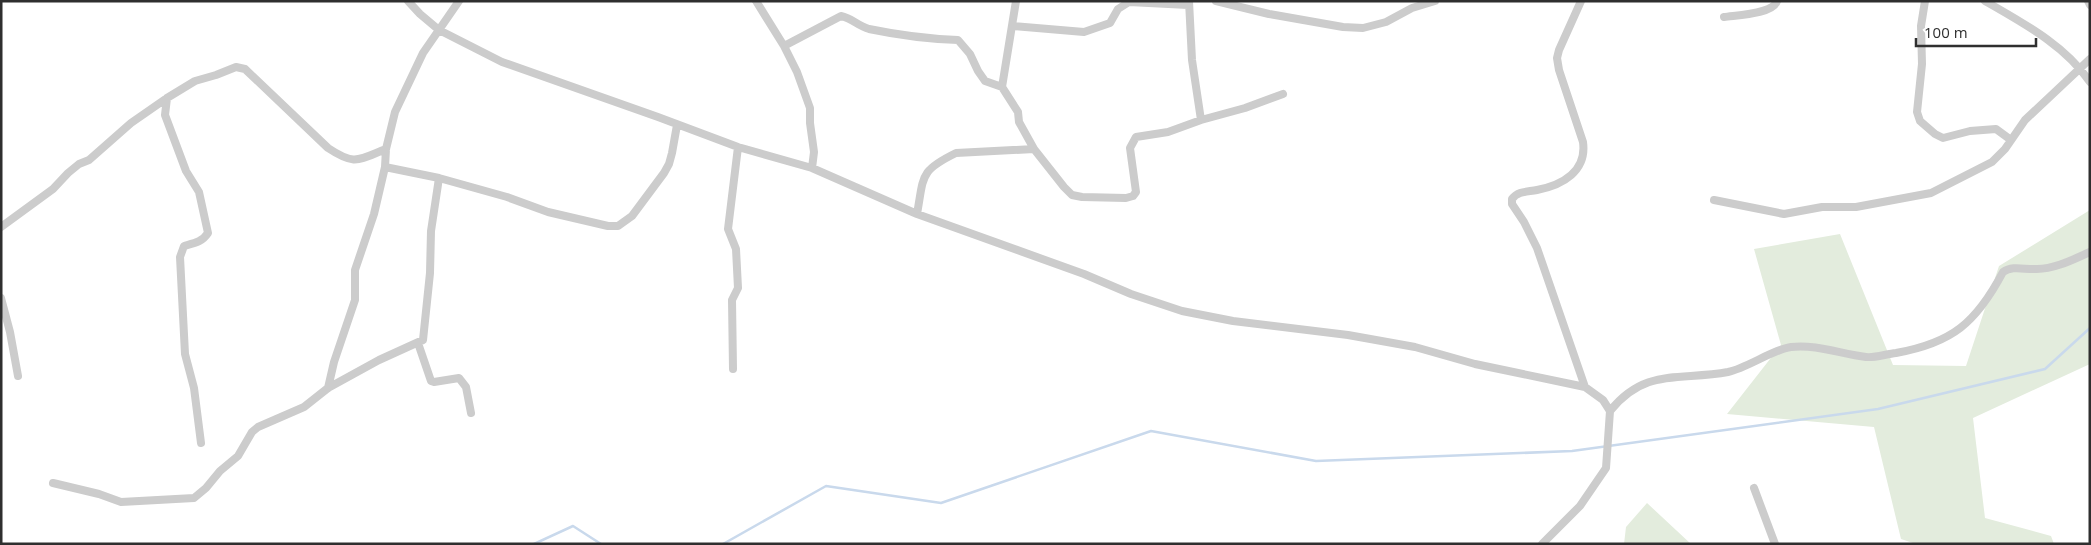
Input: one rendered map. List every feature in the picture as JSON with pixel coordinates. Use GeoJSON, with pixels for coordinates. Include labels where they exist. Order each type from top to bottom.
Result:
{"type":"FeatureCollection","features":[{"type":"Feature","properties":{"kind":"street"},"geometry":{"type":"LineString","coordinates":[[408,1],[439,30],[502,62],[658,116],[677,125],[738,147],[812,168],[917,214],[1084,274],[1131,294],[1182,311],[1233,321],[1348,335],[1415,347],[1475,364],[1585,387],[1603,400],[1610,411],[1610,436],[1606,468],[1580,506],[1542,544]]}},
{"type":"Feature","properties":{"kind":"street"},"geometry":{"type":"LineString","coordinates":[[328,388],[334,362],[355,300],[355,270],[374,214],[395,112],[422,53],[459,1]]}},
{"type":"Feature","properties":{"kind":"street"},"geometry":{"type":"LineString","coordinates":[[756,1],[784,46],[797,72],[810,108],[814,152],[812,168]]}},
{"type":"Feature","properties":{"kind":"street"},"geometry":{"type":"LineString","coordinates":[[1002,87],[1016,1]]}},
{"type":"Feature","properties":{"kind":"street"},"geometry":{"type":"LineString","coordinates":[[1216,1],[1269,14],[1343,27],[1363,28],[1386,22],[1412,8],[1435,1]]}},
{"type":"Feature","properties":{"kind":"street"},"geometry":{"type":"LineString","coordinates":[[1581,1],[1557,58],[1559,70],[1583,142],[1584,153],[1580,166],[1570,176],[1555,184],[1539,190],[1519,192],[1512,199],[1512,204],[1524,222],[1537,248],[1585,387]]}},
{"type":"Feature","properties":{"kind":"street"},"geometry":{"type":"LineString","coordinates":[[1724,17],[1769,10],[1776,5],[1777,1]]}},
{"type":"Feature","properties":{"kind":"street"},"geometry":{"type":"LineString","coordinates":[[1925,1],[1921,26],[1922,64],[1917,112],[1918,119],[1935,134],[1944,138],[1970,131],[1993,128],[2001,131],[2011,140]]}},
{"type":"Feature","properties":{"kind":"street"},"geometry":{"type":"LineString","coordinates":[[1985,1],[2022,22],[2065,53],[2081,69],[2090,82]]}},
{"type":"Feature","properties":{"kind":"street"},"geometry":{"type":"LineString","coordinates":[[2088,1],[2090,5]]}},
{"type":"Feature","properties":{"kind":"street"},"geometry":{"type":"LineString","coordinates":[[1013,26],[1084,32],[1110,23],[1118,9],[1129,2],[1189,3],[1192,60],[1201,120]]}},
{"type":"Feature","properties":{"kind":"street"},"geometry":{"type":"LineString","coordinates":[[784,46],[841,16],[848,17],[870,29],[918,37],[958,40],[970,54],[985,81],[1002,87],[1018,112],[1019,122],[1034,149],[1064,187],[1072,195],[1082,197],[1126,198],[1133,196],[1136,192],[1130,148],[1136,137],[1168,132],[1283,94]]}},
{"type":"Feature","properties":{"kind":"street"},"geometry":{"type":"LineString","coordinates":[[1714,200],[1789,214],[1822,207],[1856,207],[1898,200],[1939,190],[1992,162],[2025,120],[2090,59]]}},
{"type":"Feature","properties":{"kind":"street"},"geometry":{"type":"LineString","coordinates":[[1,227],[53,189],[73,168],[89,160],[130,123],[166,98],[195,81],[236,67],[242,67],[328,148],[343,158],[352,161],[386,149]]}},
{"type":"Feature","properties":{"kind":"street"},"geometry":{"type":"LineString","coordinates":[[166,98],[165,116],[186,171],[199,192],[208,233],[199,242],[184,246],[180,257],[186,354],[194,388],[201,443]]}},
{"type":"Feature","properties":{"kind":"street"},"geometry":{"type":"LineString","coordinates":[[385,166],[439,178],[507,197],[548,212],[608,226],[618,226],[632,216],[669,164],[677,125]]}},
{"type":"Feature","properties":{"kind":"street"},"geometry":{"type":"LineString","coordinates":[[733,369],[732,300],[738,288],[736,249],[728,229],[738,147]]}},
{"type":"Feature","properties":{"kind":"street"},"geometry":{"type":"LineString","coordinates":[[917,214],[924,176],[928,170],[940,161],[956,153],[1034,149]]}},
{"type":"Feature","properties":{"kind":"street"},"geometry":{"type":"LineString","coordinates":[[53,483],[99,494],[121,502],[194,498],[238,456],[252,432],[258,427],[304,407],[328,388],[379,360],[423,340],[431,258],[431,231],[439,178]]}},
{"type":"Feature","properties":{"kind":"street"},"geometry":{"type":"LineString","coordinates":[[1610,411],[1621,397],[1636,387],[1659,378],[1728,372],[1789,347],[1812,346],[1869,357],[1913,350],[1945,338],[1967,324],[1981,308],[2002,272],[2007,269],[2038,269],[2066,262],[2090,252]]}},
{"type":"Feature","properties":{"kind":"street"},"geometry":{"type":"LineString","coordinates":[[1,298],[10,332],[18,376]]}},
{"type":"Feature","properties":{"kind":"street"},"geometry":{"type":"LineString","coordinates":[[418,343],[431,381],[459,378],[466,387],[471,413]]}},
{"type":"Feature","properties":{"kind":"street"},"geometry":{"type":"LineString","coordinates":[[1754,488],[1774,544]]}},
{"type":"Feature","properties":{"kind":"green space"},"geometry":{"type":"Polygon","coordinates":[[[2090,210],[2090,364],[1973,418],[1985,518],[2051,536],[2054,544],[1916,544],[1901,539],[1874,427],[1727,414],[1781,345],[1754,249],[1840,234],[1893,365],[1966,366],[1999,266],[2090,210]]]}},
{"type":"Feature","properties":{"kind":"green space"},"geometry":{"type":"Polygon","coordinates":[[[1647,503],[1691,544],[1624,544],[1626,527],[1647,503]]]}},
{"type":"Feature","properties":{"kind":"waterway"},"geometry":{"type":"LineString","coordinates":[[723,544],[826,486],[941,503],[1151,431],[1316,461],[1572,451],[1878,409],[2045,369],[2090,328]]}},
{"type":"Feature","properties":{"kind":"waterway"},"geometry":{"type":"LineString","coordinates":[[534,544],[573,526],[601,544]]}}]}
